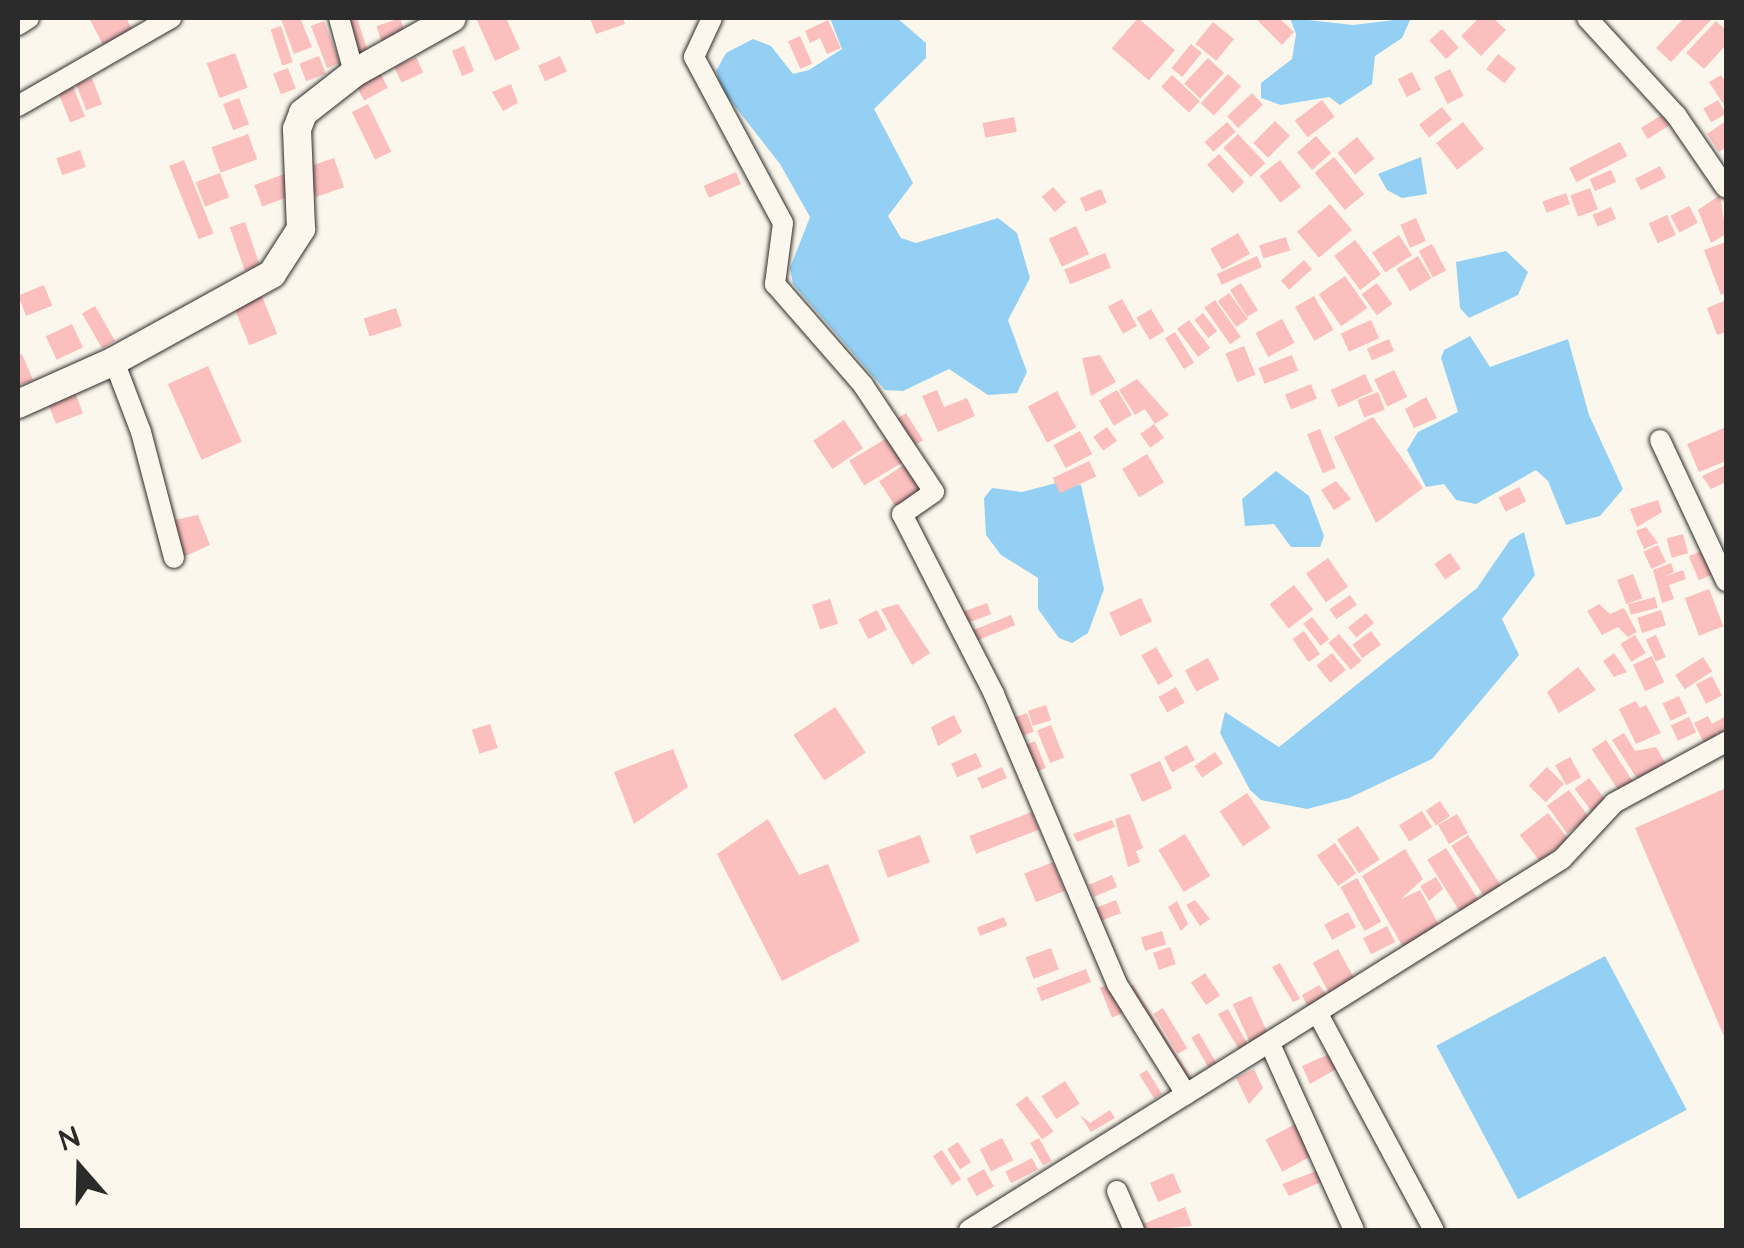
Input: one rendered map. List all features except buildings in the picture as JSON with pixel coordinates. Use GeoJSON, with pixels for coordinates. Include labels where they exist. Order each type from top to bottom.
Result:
{"type":"FeatureCollection","features":[{"type":"Feature","properties":{"kind":"street"},"geometry":{"type":"LineString","coordinates":[[18,24],[29,18]]}},
{"type":"Feature","properties":{"kind":"street"},"geometry":{"type":"LineString","coordinates":[[18,106],[171,18]]}},
{"type":"Feature","properties":{"kind":"street"},"geometry":{"type":"LineString","coordinates":[[339,18],[354,73]]}},
{"type":"Feature","properties":{"kind":"street"},"geometry":{"type":"LineString","coordinates":[[18,404],[114,361],[259,284],[286,260],[301,228],[296,129],[318,98],[354,73],[452,18]]}},
{"type":"Feature","properties":{"kind":"street"},"geometry":{"type":"LineString","coordinates":[[712,18],[694,57],[782,224],[776,284],[864,385],[934,492],[902,514],[994,694],[1117,984],[1186,1094]]}},
{"type":"Feature","properties":{"kind":"street"},"geometry":{"type":"LineString","coordinates":[[1587,18],[1676,116],[1726,188]]}},
{"type":"Feature","properties":{"kind":"street"},"geometry":{"type":"LineString","coordinates":[[114,361],[141,432],[174,558]]}},
{"type":"Feature","properties":{"kind":"street"},"geometry":{"type":"LineString","coordinates":[[1660,440],[1726,581]]}},
{"type":"Feature","properties":{"kind":"street"},"geometry":{"type":"LineString","coordinates":[[969,1230],[1562,860],[1614,803],[1726,742]]}},
{"type":"Feature","properties":{"kind":"street"},"geometry":{"type":"LineString","coordinates":[[1318,1014],[1434,1230]]}},
{"type":"Feature","properties":{"kind":"street"},"geometry":{"type":"LineString","coordinates":[[1270,1044],[1354,1230]]}},
{"type":"Feature","properties":{"kind":"street"},"geometry":{"type":"LineString","coordinates":[[1117,1191],[1134,1230]]}},
{"type":"Feature","properties":{"kind":"water"},"geometry":{"type":"Polygon","coordinates":[[[830,18],[897,18],[926,43],[926,58],[874,109],[913,183],[888,216],[901,238],[916,243],[998,218],[1017,233],[1030,278],[1008,320],[1027,372],[1017,393],[988,395],[949,369],[903,391],[885,390],[793,284],[790,268],[810,217],[780,164],[723,91],[716,71],[726,53],[753,39],[771,46],[793,74],[809,70],[842,49],[830,18]]]}},
{"type":"Feature","properties":{"kind":"water"},"geometry":{"type":"Polygon","coordinates":[[[1290,18],[1353,25],[1411,18],[1402,38],[1375,56],[1372,84],[1340,105],[1329,97],[1281,105],[1261,98],[1261,83],[1292,59],[1296,34],[1290,18]]]}},
{"type":"Feature","properties":{"kind":"water"},"geometry":{"type":"Polygon","coordinates":[[[1421,157],[1427,194],[1402,198],[1387,190],[1378,174],[1421,157]]]}},
{"type":"Feature","properties":{"kind":"water"},"geometry":{"type":"Polygon","coordinates":[[[1506,251],[1528,272],[1518,295],[1469,318],[1460,308],[1456,262],[1506,251]]]}},
{"type":"Feature","properties":{"kind":"water"},"geometry":{"type":"Polygon","coordinates":[[[1470,336],[1490,367],[1568,339],[1589,415],[1623,489],[1600,516],[1566,525],[1548,481],[1536,470],[1476,504],[1456,500],[1444,484],[1426,487],[1407,450],[1418,432],[1458,412],[1441,358],[1444,350],[1470,336]]]}},
{"type":"Feature","properties":{"kind":"water"},"geometry":{"type":"Polygon","coordinates":[[[1276,471],[1309,496],[1324,536],[1320,547],[1291,547],[1274,524],[1245,526],[1242,499],[1276,471]]]}},
{"type":"Feature","properties":{"kind":"water"},"geometry":{"type":"Polygon","coordinates":[[[1060,482],[1081,485],[1104,589],[1088,633],[1072,643],[1059,638],[1038,609],[1038,578],[1001,555],[986,535],[984,498],[992,488],[1022,492],[1060,482]]]}},
{"type":"Feature","properties":{"kind":"water"},"geometry":{"type":"Polygon","coordinates":[[[1524,532],[1535,575],[1502,619],[1519,655],[1432,759],[1349,798],[1307,809],[1261,800],[1250,790],[1220,733],[1225,712],[1279,747],[1477,588],[1510,540],[1524,532]]]}},
{"type":"Feature","properties":{"kind":"water"},"geometry":{"type":"Polygon","coordinates":[[[1605,956],[1687,1110],[1518,1199],[1436,1046],[1605,956]]]}}]}
